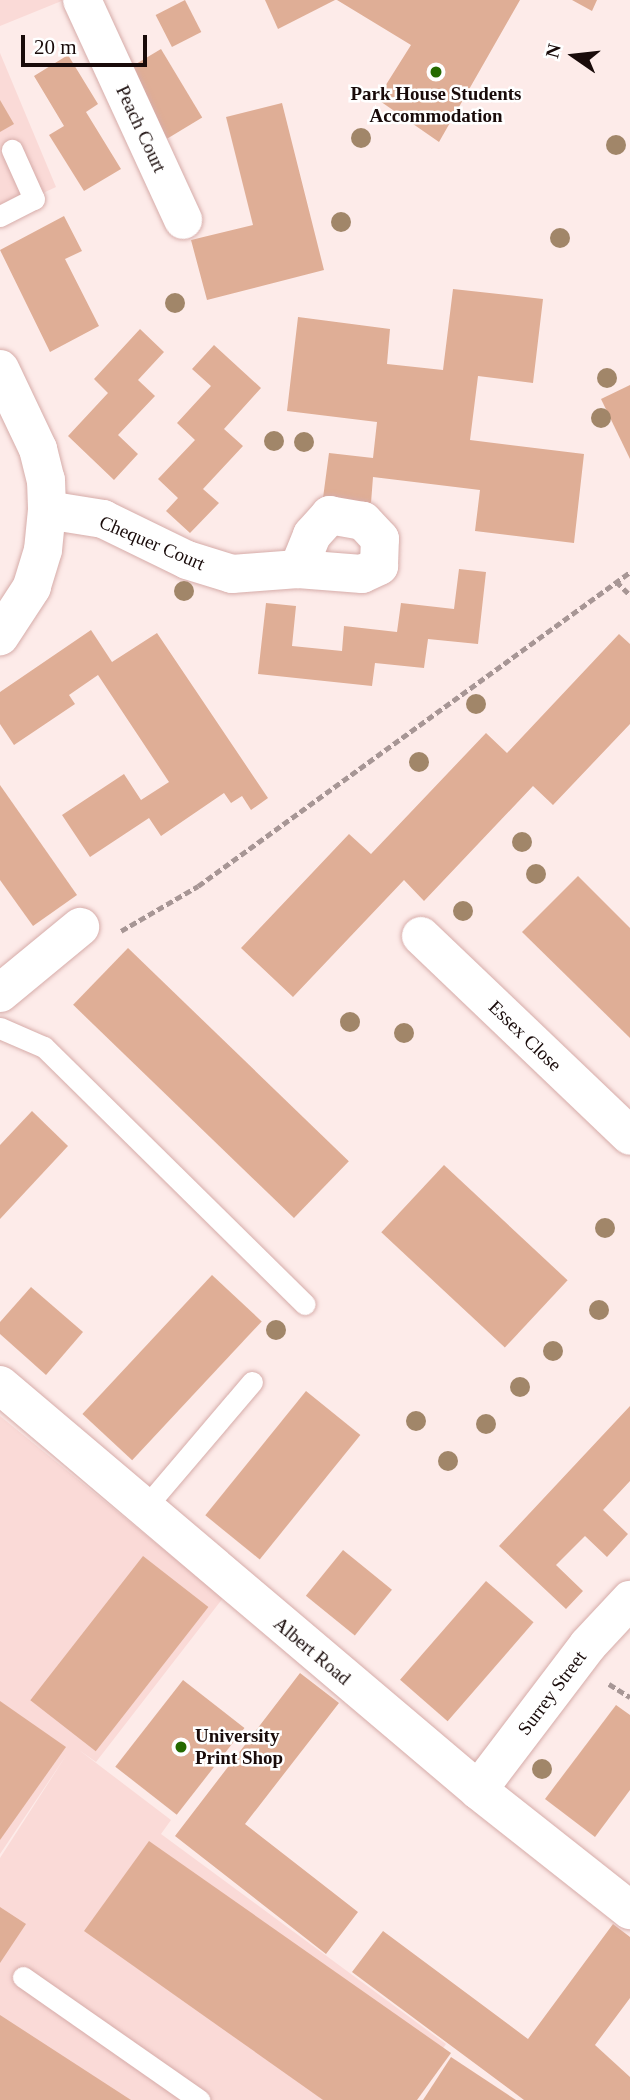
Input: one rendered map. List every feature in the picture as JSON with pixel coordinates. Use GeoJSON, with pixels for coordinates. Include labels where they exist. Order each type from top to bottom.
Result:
{"type":"FeatureCollection","features":[{"type":"Feature","properties":{"kind":"street","name":"Peach Court"},"geometry":{"type":"LineString","coordinates":[[82,0],[183,220]]}},
{"type":"Feature","properties":{"kind":"street"},"geometry":{"type":"LineString","coordinates":[[0,369],[38,449],[46,480],[47,510],[43,550],[32,587],[0,636]]}},
{"type":"Feature","properties":{"kind":"street","name":"Chequer Court"},"geometry":{"type":"LineString","coordinates":[[47,510],[103,519],[187,560],[232,574],[298,569]]}},
{"type":"Feature","properties":{"kind":"street"},"geometry":{"type":"LineString","coordinates":[[0,993],[80,927]]}},
{"type":"Feature","properties":{"kind":"street","name":"Essex Close"},"geometry":{"type":"LineString","coordinates":[[421,936],[630,1136]]}},
{"type":"Feature","properties":{"kind":"street","name":"Albert Road"},"geometry":{"type":"LineString","coordinates":[[0,1385],[143,1510],[478,1790],[630,1910]]}},
{"type":"Feature","properties":{"kind":"street","name":"Surrey Street"},"geometry":{"type":"LineString","coordinates":[[478,1790],[588,1645],[630,1601]]}},
{"type":"Feature","properties":{"kind":"lane"},"geometry":{"type":"LineString","coordinates":[[0,216],[34,199],[12,150]]}},
{"type":"Feature","properties":{"kind":"lane"},"geometry":{"type":"LineString","coordinates":[[0,1028],[44,1047],[304,1304]]}},
{"type":"Feature","properties":{"kind":"lane"},"geometry":{"type":"LineString","coordinates":[[143,1510],[252,1382]]}},
{"type":"Feature","properties":{"kind":"lane"},"geometry":{"type":"LineString","coordinates":[[23,1978],[200,2100]]}},
{"type":"Feature","properties":{"kind":"path"},"geometry":{"type":"LineString","coordinates":[[80,927],[115,935],[198,886],[630,572]]}},
{"type":"Feature","properties":{"kind":"path"},"geometry":{"type":"LineString","coordinates":[[616,581],[630,594]]}},
{"type":"Feature","properties":{"kind":"shaded area"},"geometry":{"type":"Polygon","coordinates":[[[0,0],[64,0],[0,26],[0,0]]]}},
{"type":"Feature","properties":{"kind":"shaded area"},"geometry":{"type":"Polygon","coordinates":[[[0,53],[56,187],[0,213],[0,53]]]}},
{"type":"Feature","properties":{"kind":"shaded area"},"geometry":{"type":"Polygon","coordinates":[[[0,1416],[223,1598],[96,1762],[79,1750],[171,1820],[161,1834],[446,2044],[406,2100],[0,2100],[0,1858],[67,1754],[0,1854],[0,1416]]]}},
{"type":"Feature","properties":{"kind":"building"},"geometry":{"type":"Polygon","coordinates":[[[185,0],[201,32],[172,47],[156,15],[185,0]]]}},
{"type":"Feature","properties":{"kind":"building"},"geometry":{"type":"Polygon","coordinates":[[[265,0],[335,0],[278,29],[265,0]]]}},
{"type":"Feature","properties":{"kind":"building","name":"Park House Students Accommodation"},"geometry":{"type":"Polygon","coordinates":[[[337,0],[520,0],[439,142],[377,99],[411,45],[337,0]]]}},
{"type":"Feature","properties":{"kind":"building"},"geometry":{"type":"Polygon","coordinates":[[[572,0],[597,0],[592,11],[572,0]]]}},
{"type":"Feature","properties":{"kind":"building"},"geometry":{"type":"Polygon","coordinates":[[[161,49],[202,118],[167,139],[126,70],[161,49]]]}},
{"type":"Feature","properties":{"kind":"building"},"geometry":{"type":"Polygon","coordinates":[[[68,55],[98,104],[86,112],[121,169],[84,191],[49,135],[64,126],[34,76],[68,55]]]}},
{"type":"Feature","properties":{"kind":"building"},"geometry":{"type":"Polygon","coordinates":[[[0,100],[14,124],[0,132],[0,100]]]}},
{"type":"Feature","properties":{"kind":"building"},"geometry":{"type":"Polygon","coordinates":[[[282,103],[324,270],[207,300],[191,240],[253,225],[226,117],[282,103]]]}},
{"type":"Feature","properties":{"kind":"building"},"geometry":{"type":"Polygon","coordinates":[[[64,216],[82,251],[65,259],[99,326],[50,352],[0,250],[64,216]]]}},
{"type":"Feature","properties":{"kind":"building"},"geometry":{"type":"Polygon","coordinates":[[[453,289],[543,299],[533,383],[478,376],[470,440],[584,454],[574,543],[475,531],[480,490],[373,477],[371,503],[323,498],[329,453],[373,458],[377,422],[287,411],[298,317],[390,329],[387,364],[443,370],[453,289]]]}},
{"type":"Feature","properties":{"kind":"building"},"geometry":{"type":"Polygon","coordinates":[[[140,329],[164,352],[138,380],[155,396],[118,435],[138,454],[114,480],[68,436],[108,393],[94,379],[140,329]]]}},
{"type":"Feature","properties":{"kind":"building"},"geometry":{"type":"Polygon","coordinates":[[[214,345],[261,388],[224,429],[243,446],[203,489],[219,503],[190,533],[166,511],[178,498],[158,479],[195,440],[177,423],[211,386],[192,369],[214,345]]]}},
{"type":"Feature","properties":{"kind":"building"},"geometry":{"type":"Polygon","coordinates":[[[630,385],[630,459],[601,399],[630,385]]]}},
{"type":"Feature","properties":{"kind":"building"},"geometry":{"type":"Polygon","coordinates":[[[459,569],[486,572],[478,644],[428,639],[424,668],[375,663],[372,686],[258,674],[266,603],[296,606],[292,646],[342,651],[344,626],[397,632],[401,603],[454,609],[459,569]]]}},
{"type":"Feature","properties":{"kind":"building"},"geometry":{"type":"Polygon","coordinates":[[[91,630],[112,662],[157,633],[268,798],[251,810],[242,796],[231,803],[224,793],[161,836],[149,818],[90,857],[62,815],[124,774],[141,800],[169,782],[98,675],[69,695],[75,704],[14,745],[0,724],[0,692],[91,630]]]}},
{"type":"Feature","properties":{"kind":"building"},"geometry":{"type":"Polygon","coordinates":[[[619,634],[630,644],[630,724],[553,805],[533,786],[424,901],[404,880],[293,997],[241,948],[349,834],[371,854],[486,733],[507,753],[619,634]]]}},
{"type":"Feature","properties":{"kind":"building"},"geometry":{"type":"Polygon","coordinates":[[[0,785],[77,895],[33,926],[0,880],[0,785]]]}},
{"type":"Feature","properties":{"kind":"building"},"geometry":{"type":"Polygon","coordinates":[[[578,876],[630,928],[630,1038],[522,932],[578,876]]]}},
{"type":"Feature","properties":{"kind":"building"},"geometry":{"type":"Polygon","coordinates":[[[128,948],[349,1161],[294,1218],[73,1005],[128,948]]]}},
{"type":"Feature","properties":{"kind":"building"},"geometry":{"type":"Polygon","coordinates":[[[32,1111],[68,1146],[0,1219],[0,1145],[32,1111]]]}},
{"type":"Feature","properties":{"kind":"building"},"geometry":{"type":"Polygon","coordinates":[[[444,1165],[568,1280],[505,1348],[381,1232],[444,1165]]]}},
{"type":"Feature","properties":{"kind":"building"},"geometry":{"type":"Polygon","coordinates":[[[212,1275],[262,1321],[132,1460],[82,1414],[212,1275]]]}},
{"type":"Feature","properties":{"kind":"building"},"geometry":{"type":"Polygon","coordinates":[[[31,1287],[83,1332],[46,1375],[0,1334],[0,1322],[31,1287]]]}},
{"type":"Feature","properties":{"kind":"building"},"geometry":{"type":"Polygon","coordinates":[[[306,1391],[360,1435],[260,1559],[205,1515],[306,1391]]]}},
{"type":"Feature","properties":{"kind":"building"},"geometry":{"type":"Polygon","coordinates":[[[630,1406],[630,1481],[603,1510],[628,1534],[607,1557],[585,1536],[556,1565],[583,1591],[566,1609],[499,1546],[630,1406]]]}},
{"type":"Feature","properties":{"kind":"building"},"geometry":{"type":"Polygon","coordinates":[[[343,1550],[392,1590],[355,1635],[306,1596],[343,1550]]]}},
{"type":"Feature","properties":{"kind":"building"},"geometry":{"type":"Polygon","coordinates":[[[143,1556],[208,1607],[96,1751],[30,1700],[143,1556]]]}},
{"type":"Feature","properties":{"kind":"building"},"geometry":{"type":"Polygon","coordinates":[[[486,1581],[534,1622],[448,1721],[400,1680],[486,1581]]]}},
{"type":"Feature","properties":{"kind":"building"},"geometry":{"type":"Polygon","coordinates":[[[300,1673],[339,1703],[245,1824],[358,1912],[326,1954],[175,1836],[300,1673]]]}},
{"type":"Feature","properties":{"kind":"building","name":"University Print Shop"},"geometry":{"type":"Polygon","coordinates":[[[183,1680],[244,1728],[177,1815],[115,1767],[183,1680]]]}},
{"type":"Feature","properties":{"kind":"building"},"geometry":{"type":"Polygon","coordinates":[[[0,1701],[66,1747],[0,1840],[0,1701]]]}},
{"type":"Feature","properties":{"kind":"building"},"geometry":{"type":"Polygon","coordinates":[[[616,1705],[630,1715],[630,1790],[595,1837],[545,1799],[616,1705]]]}},
{"type":"Feature","properties":{"kind":"building"},"geometry":{"type":"Polygon","coordinates":[[[149,1841],[451,2053],[417,2100],[323,2100],[84,1931],[149,1841]]]}},
{"type":"Feature","properties":{"kind":"building"},"geometry":{"type":"Polygon","coordinates":[[[0,1907],[26,1924],[0,1963],[0,1907]]]}},
{"type":"Feature","properties":{"kind":"building"},"geometry":{"type":"Polygon","coordinates":[[[613,1924],[630,1937],[630,1998],[595,2045],[630,2077],[630,2100],[524,2100],[352,1972],[383,1931],[528,2039],[613,1924]]]}},
{"type":"Feature","properties":{"kind":"building"},"geometry":{"type":"Polygon","coordinates":[[[0,2015],[131,2100],[0,2100],[0,2015]]]}},
{"type":"Feature","properties":{"kind":"building"},"geometry":{"type":"Polygon","coordinates":[[[451,2057],[516,2100],[423,2100],[451,2057]]]}},
{"type":"Feature","properties":{"kind":"place","name":"Park House Students Accommodation"},"geometry":{"type":"Point","coordinates":[436,72]}},
{"type":"Feature","properties":{"kind":"place","name":"University Print Shop"},"geometry":{"type":"Point","coordinates":[181,1747]}}]}
